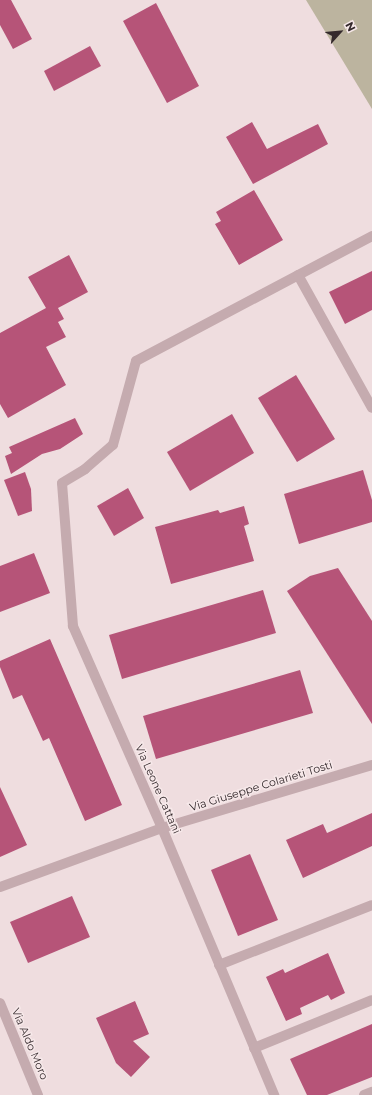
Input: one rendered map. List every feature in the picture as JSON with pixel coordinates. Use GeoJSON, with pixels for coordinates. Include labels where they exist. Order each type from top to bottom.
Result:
{"type":"FeatureCollection","features":[{"type":"Feature","properties":{"kind":"street"},"geometry":{"type":"LineString","coordinates":[[372,236],[298,276],[372,408]]}},
{"type":"Feature","properties":{"kind":"street","name":"Via Leone Cattani"},"geometry":{"type":"LineString","coordinates":[[274,1095],[162,828],[73,626],[62,483],[85,469],[113,445],[136,361],[298,276]]}},
{"type":"Feature","properties":{"kind":"street","name":"Via Giuseppe Colarieti Tosti"},"geometry":{"type":"LineString","coordinates":[[0,887],[162,828],[372,765]]}},
{"type":"Feature","properties":{"kind":"street"},"geometry":{"type":"LineString","coordinates":[[219,965],[372,905]]}},
{"type":"Feature","properties":{"kind":"street"},"geometry":{"type":"LineString","coordinates":[[254,1048],[372,1000]]}},
{"type":"Feature","properties":{"kind":"street","name":"Via Aldo Moro"},"geometry":{"type":"LineString","coordinates":[[0,1003],[38,1095]]}},
{"type":"Feature","properties":{"kind":"street"},"geometry":{"type":"LineString","coordinates":[[364,1095],[372,1092]]}},
{"type":"Feature","properties":{"kind":"shaded area"},"geometry":{"type":"Polygon","coordinates":[[[306,0],[372,0],[372,109],[306,0]]]}},
{"type":"Feature","properties":{"kind":"building"},"geometry":{"type":"Polygon","coordinates":[[[0,0],[11,0],[32,39],[13,49],[0,25],[0,0]]]}},
{"type":"Feature","properties":{"kind":"building"},"geometry":{"type":"Polygon","coordinates":[[[156,3],[199,86],[167,103],[123,21],[156,3]]]}},
{"type":"Feature","properties":{"kind":"building"},"geometry":{"type":"Polygon","coordinates":[[[90,46],[101,66],[54,91],[44,71],[90,46]]]}},
{"type":"Feature","properties":{"kind":"building"},"geometry":{"type":"Polygon","coordinates":[[[252,122],[267,149],[318,124],[328,144],[253,184],[226,137],[252,122]]]}},
{"type":"Feature","properties":{"kind":"building"},"geometry":{"type":"Polygon","coordinates":[[[254,190],[283,240],[239,265],[215,224],[221,221],[216,212],[254,190]]]}},
{"type":"Feature","properties":{"kind":"building"},"geometry":{"type":"Polygon","coordinates":[[[69,255],[88,292],[58,308],[64,319],[58,322],[66,337],[46,347],[66,385],[8,418],[0,404],[0,333],[46,308],[28,277],[69,255]]]}},
{"type":"Feature","properties":{"kind":"building"},"geometry":{"type":"Polygon","coordinates":[[[372,271],[372,310],[345,324],[329,292],[372,271]]]}},
{"type":"Feature","properties":{"kind":"building"},"geometry":{"type":"Polygon","coordinates":[[[296,375],[335,439],[297,462],[258,398],[296,375]]]}},
{"type":"Feature","properties":{"kind":"building"},"geometry":{"type":"Polygon","coordinates":[[[232,414],[254,453],[190,491],[167,452],[232,414]]]}},
{"type":"Feature","properties":{"kind":"building"},"geometry":{"type":"Polygon","coordinates":[[[75,418],[83,434],[60,449],[42,454],[11,474],[5,456],[12,453],[9,447],[75,418]]]}},
{"type":"Feature","properties":{"kind":"building"},"geometry":{"type":"Polygon","coordinates":[[[363,470],[372,500],[372,522],[299,544],[284,494],[363,470]]]}},
{"type":"Feature","properties":{"kind":"building"},"geometry":{"type":"Polygon","coordinates":[[[25,472],[31,489],[32,511],[18,516],[4,480],[25,472]]]}},
{"type":"Feature","properties":{"kind":"building"},"geometry":{"type":"Polygon","coordinates":[[[128,488],[144,518],[114,536],[97,506],[128,488]]]}},
{"type":"Feature","properties":{"kind":"building"},"geometry":{"type":"Polygon","coordinates":[[[244,506],[249,524],[244,526],[254,561],[171,584],[155,527],[218,510],[220,513],[244,506]]]}},
{"type":"Feature","properties":{"kind":"building"},"geometry":{"type":"Polygon","coordinates":[[[34,553],[50,593],[0,612],[0,566],[34,553]]]}},
{"type":"Feature","properties":{"kind":"building"},"geometry":{"type":"Polygon","coordinates":[[[338,568],[372,621],[372,724],[287,591],[310,576],[338,568]]]}},
{"type":"Feature","properties":{"kind":"building"},"geometry":{"type":"Polygon","coordinates":[[[263,590],[276,633],[122,679],[109,635],[263,590]]]}},
{"type":"Feature","properties":{"kind":"building"},"geometry":{"type":"Polygon","coordinates":[[[50,639],[122,805],[85,821],[49,738],[43,741],[22,695],[13,699],[0,667],[0,661],[50,639]]]}},
{"type":"Feature","properties":{"kind":"building"},"geometry":{"type":"Polygon","coordinates":[[[300,670],[313,713],[156,759],[143,716],[300,670]]]}},
{"type":"Feature","properties":{"kind":"building"},"geometry":{"type":"Polygon","coordinates":[[[0,787],[27,845],[0,857],[0,787]]]}},
{"type":"Feature","properties":{"kind":"building"},"geometry":{"type":"Polygon","coordinates":[[[372,813],[372,846],[303,878],[286,840],[323,824],[327,833],[372,813]]]}},
{"type":"Feature","properties":{"kind":"building"},"geometry":{"type":"Polygon","coordinates":[[[250,854],[278,920],[238,936],[211,870],[250,854]]]}},
{"type":"Feature","properties":{"kind":"building"},"geometry":{"type":"Polygon","coordinates":[[[72,896],[90,937],[28,963],[10,922],[72,896]]]}},
{"type":"Feature","properties":{"kind":"building"},"geometry":{"type":"Polygon","coordinates":[[[328,953],[345,993],[331,1000],[328,995],[300,1008],[302,1014],[286,1021],[266,977],[283,969],[285,973],[328,953]]]}},
{"type":"Feature","properties":{"kind":"building"},"geometry":{"type":"Polygon","coordinates":[[[135,1001],[149,1034],[133,1041],[150,1057],[131,1077],[116,1063],[96,1018],[135,1001]]]}},
{"type":"Feature","properties":{"kind":"building"},"geometry":{"type":"Polygon","coordinates":[[[372,1024],[372,1077],[327,1095],[307,1095],[290,1059],[372,1024]]]}}]}
